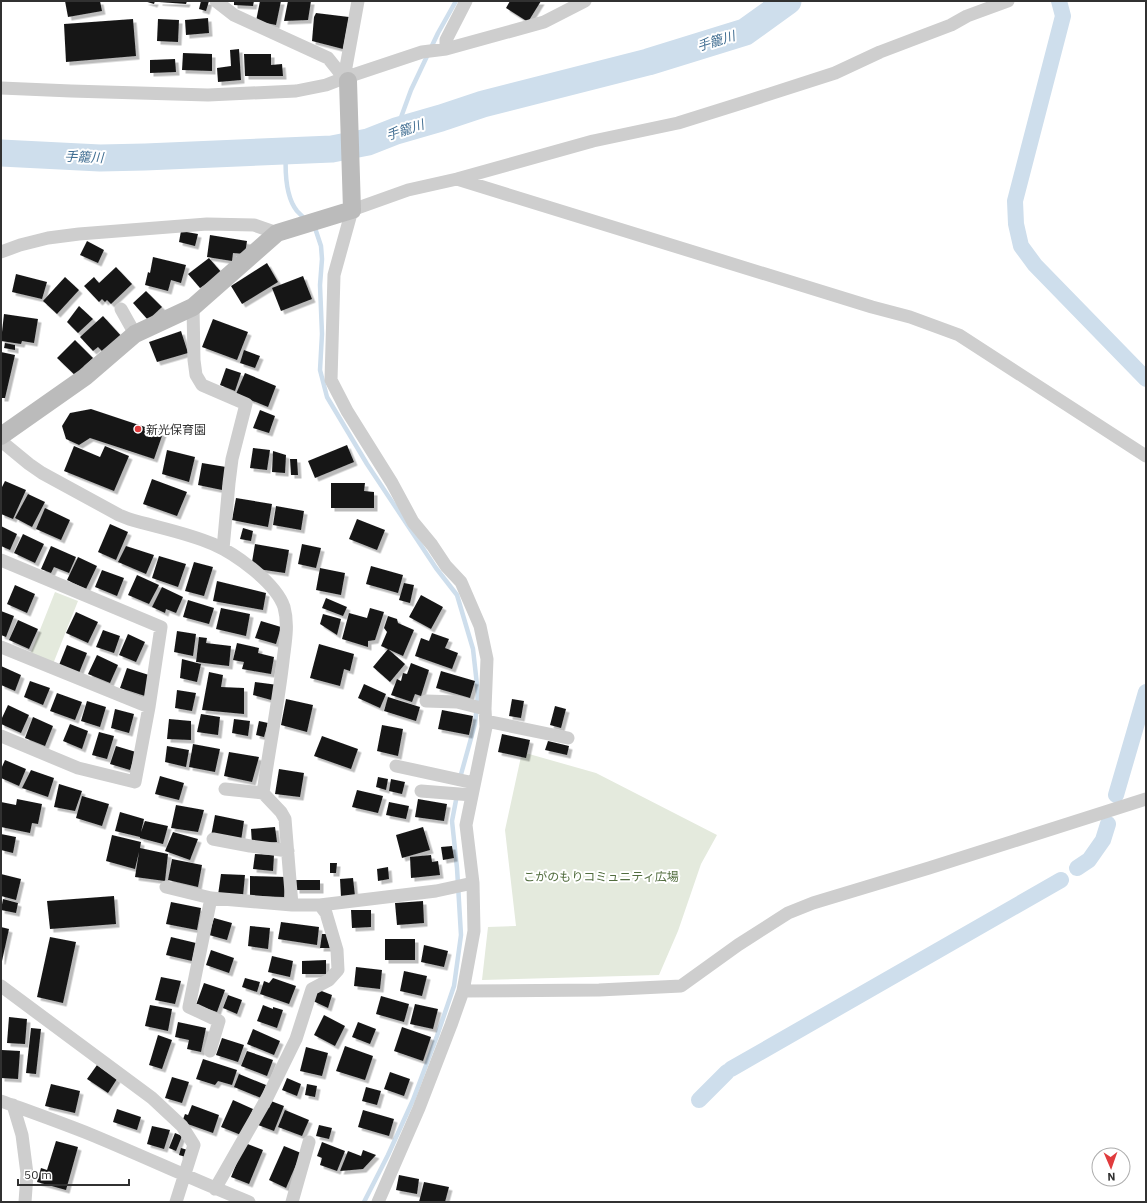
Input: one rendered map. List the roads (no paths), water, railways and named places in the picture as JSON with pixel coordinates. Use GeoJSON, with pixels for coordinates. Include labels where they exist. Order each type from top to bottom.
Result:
{"type":"FeatureCollection","features":[{"type":"Feature","properties":{"kind":"street"},"geometry":{"type":"LineString","coordinates":[[216,1],[234,15],[328,58],[346,80]]}},
{"type":"Feature","properties":{"kind":"street"},"geometry":{"type":"LineString","coordinates":[[234,1],[234,15]]}},
{"type":"Feature","properties":{"kind":"street"},"geometry":{"type":"LineString","coordinates":[[358,1],[346,80],[352,210],[334,275],[331,380],[347,411],[392,483],[413,522],[432,545],[446,566],[461,582],[480,626],[487,660],[485,715],[471,789],[466,825],[474,931],[463,991],[419,1108],[378,1202]]}},
{"type":"Feature","properties":{"kind":"street"},"geometry":{"type":"LineString","coordinates":[[442,49],[466,1]]}},
{"type":"Feature","properties":{"kind":"street"},"geometry":{"type":"LineString","coordinates":[[1,88],[208,95],[296,91],[346,80],[422,52],[442,49],[544,22],[585,1]]}},
{"type":"Feature","properties":{"kind":"street"},"geometry":{"type":"LineString","coordinates":[[1,436],[85,377],[135,334],[193,307],[277,233],[352,210],[408,190],[457,179],[593,141],[678,123],[753,100],[834,73],[967,16],[1008,1]]}},
{"type":"Feature","properties":{"kind":"street"},"geometry":{"type":"LineString","coordinates":[[457,179],[872,307],[910,317],[959,335],[1146,456]]}},
{"type":"Feature","properties":{"kind":"street"},"geometry":{"type":"LineString","coordinates":[[1,252],[20,245],[48,238],[79,234],[206,224],[254,225],[277,233]]}},
{"type":"Feature","properties":{"kind":"street"},"geometry":{"type":"LineString","coordinates":[[193,307],[194,360],[196,375],[202,385],[246,404],[232,459],[223,549]]}},
{"type":"Feature","properties":{"kind":"street"},"geometry":{"type":"LineString","coordinates":[[121,309],[135,334]]}},
{"type":"Feature","properties":{"kind":"street"},"geometry":{"type":"LineString","coordinates":[[1,441],[42,473],[119,515],[202,540],[223,549],[262,576],[273,588],[283,606],[287,620],[279,695],[263,793]]}},
{"type":"Feature","properties":{"kind":"street"},"geometry":{"type":"LineString","coordinates":[[1,560],[161,627],[149,707],[135,782],[78,768],[1,736]]}},
{"type":"Feature","properties":{"kind":"street"},"geometry":{"type":"LineString","coordinates":[[1,646],[149,707]]}},
{"type":"Feature","properties":{"kind":"street"},"geometry":{"type":"LineString","coordinates":[[426,702],[457,702],[485,715],[568,738]]}},
{"type":"Feature","properties":{"kind":"street"},"geometry":{"type":"LineString","coordinates":[[396,766],[450,778],[471,789]]}},
{"type":"Feature","properties":{"kind":"street"},"geometry":{"type":"LineString","coordinates":[[225,789],[263,793],[284,815],[292,905]]}},
{"type":"Feature","properties":{"kind":"street"},"geometry":{"type":"LineString","coordinates":[[421,790],[447,793],[471,789]]}},
{"type":"Feature","properties":{"kind":"street"},"geometry":{"type":"LineString","coordinates":[[463,991],[600,990],[681,986],[738,945],[788,913],[813,903],[1146,799]]}},
{"type":"Feature","properties":{"kind":"street"},"geometry":{"type":"LineString","coordinates":[[213,839],[250,846],[288,850]]}},
{"type":"Feature","properties":{"kind":"street"},"geometry":{"type":"LineString","coordinates":[[166,887],[211,898],[292,905],[320,905],[471,884]]}},
{"type":"Feature","properties":{"kind":"street"},"geometry":{"type":"LineString","coordinates":[[210,1051],[219,1021],[189,1007],[211,898]]}},
{"type":"Feature","properties":{"kind":"street"},"geometry":{"type":"LineString","coordinates":[[215,1189],[266,1098],[296,1039],[312,989],[329,980],[338,970],[337,950],[326,913],[320,905]]}},
{"type":"Feature","properties":{"kind":"street"},"geometry":{"type":"LineString","coordinates":[[1,986],[152,1098],[182,1126],[194,1145],[176,1202]]}},
{"type":"Feature","properties":{"kind":"street"},"geometry":{"type":"LineString","coordinates":[[7,1103],[90,1134],[185,1174],[215,1189],[249,1202]]}},
{"type":"Feature","properties":{"kind":"street"},"geometry":{"type":"LineString","coordinates":[[7,1103],[22,1134],[27,1174],[25,1202]]}},
{"type":"Feature","properties":{"kind":"street"},"geometry":{"type":"LineString","coordinates":[[292,1202],[309,1142]]}},
{"type":"Feature","properties":{"kind":"waterway"},"geometry":{"type":"LineString","coordinates":[[396,131],[411,90],[438,33],[456,1]]}},
{"type":"Feature","properties":{"kind":"waterway","name":"手籠川"},"geometry":{"type":"LineString","coordinates":[[1,153],[100,158],[332,149],[368,142],[396,131],[483,104],[648,62],[745,32],[788,1]]}},
{"type":"Feature","properties":{"kind":"waterway"},"geometry":{"type":"LineString","coordinates":[[1059,1],[1063,16],[1015,201],[1016,224],[1021,246],[1035,265],[1146,379]]}},
{"type":"Feature","properties":{"kind":"waterway"},"geometry":{"type":"LineString","coordinates":[[286,152],[286,174],[290,198],[297,211],[306,220]]}},
{"type":"Feature","properties":{"kind":"waterway"},"geometry":{"type":"LineString","coordinates":[[313,227],[315,228],[321,246],[322,259],[320,285],[322,334],[320,370],[327,397],[367,464],[436,568],[457,595],[473,649],[478,694],[475,724],[460,778]]}},
{"type":"Feature","properties":{"kind":"waterway"},"geometry":{"type":"LineString","coordinates":[[1116,795],[1146,692]]}},
{"type":"Feature","properties":{"kind":"waterway"},"geometry":{"type":"LineString","coordinates":[[364,1202],[388,1155],[413,1100],[454,986],[461,935],[457,868],[452,821],[457,795]]}},
{"type":"Feature","properties":{"kind":"waterway"},"geometry":{"type":"LineString","coordinates":[[1077,868],[1089,860],[1103,840],[1108,824]]}},
{"type":"Feature","properties":{"kind":"waterway"},"geometry":{"type":"LineString","coordinates":[[731,1069],[1061,880]]}},
{"type":"Feature","properties":{"kind":"waterway"},"geometry":{"type":"LineString","coordinates":[[699,1100],[727,1072]]}},
{"type":"Feature","properties":{"kind":"place","name":"新光保育園"},"geometry":{"type":"Point","coordinates":[138,429]}},
{"type":"Feature","properties":{"kind":"park label","name":"こがのもりコミュニティ広場"},"geometry":{"type":"Point","coordinates":[601,876]}}]}
